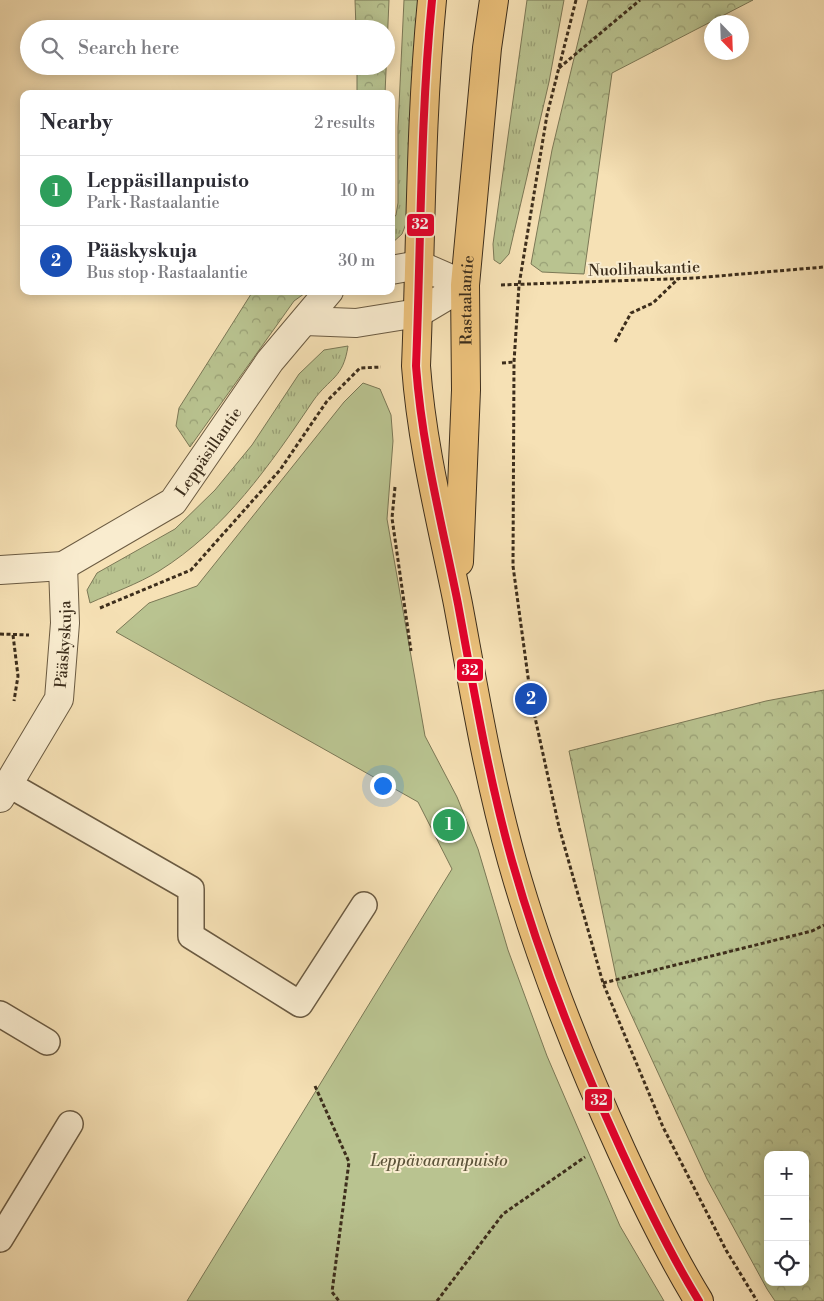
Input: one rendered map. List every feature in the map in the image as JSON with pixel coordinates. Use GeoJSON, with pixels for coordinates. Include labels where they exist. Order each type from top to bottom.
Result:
{"type":"FeatureCollection","features":[{"type":"Feature","properties":{"kind":"main road","name":"Rastaalantie"},"geometry":{"type":"LineString","coordinates":[[432,0],[422,141],[416,366],[418,395],[429,471],[457,600],[496,798],[512,861],[550,980],[595,1092],[648,1207],[699,1301]]}},
{"type":"Feature","properties":{"kind":"main road","name":"Rastaalantie"},"geometry":{"type":"LineString","coordinates":[[457,600],[466,390],[465,285],[487,48],[494,0]]}},
{"type":"Feature","properties":{"kind":"street"},"geometry":{"type":"LineString","coordinates":[[395,269],[419,265],[465,285]]}},
{"type":"Feature","properties":{"kind":"street"},"geometry":{"type":"LineString","coordinates":[[305,321],[356,323],[418,313],[465,285]]}},
{"type":"Feature","properties":{"kind":"street","name":"Leppäsillantie"},"geometry":{"type":"LineString","coordinates":[[0,570],[63,566],[173,502],[270,361],[326,295]]}},
{"type":"Feature","properties":{"kind":"street","name":"Pääskyskuja"},"geometry":{"type":"LineString","coordinates":[[4,791],[59,699],[65,623],[63,566]]}},
{"type":"Feature","properties":{"kind":"lane"},"geometry":{"type":"LineString","coordinates":[[4,791],[191,889],[191,936],[300,1004],[364,905]]}},
{"type":"Feature","properties":{"kind":"lane"},"geometry":{"type":"LineString","coordinates":[[0,1014],[47,1042]]}},
{"type":"Feature","properties":{"kind":"lane"},"geometry":{"type":"LineString","coordinates":[[0,1239],[70,1124]]}},
{"type":"Feature","properties":{"kind":"path"},"geometry":{"type":"LineString","coordinates":[[576,0],[548,115],[518,285],[514,362],[513,566],[531,699],[558,827],[603,983],[663,1127],[726,1250],[757,1301]]}},
{"type":"Feature","properties":{"kind":"path"},"geometry":{"type":"LineString","coordinates":[[559,69],[640,0]]}},
{"type":"Feature","properties":{"kind":"path","name":"Nuolihaukantie"},"geometry":{"type":"LineString","coordinates":[[465,285],[678,279],[824,267]]}},
{"type":"Feature","properties":{"kind":"path"},"geometry":{"type":"LineString","coordinates":[[615,342],[632,313],[654,303],[678,279]]}},
{"type":"Feature","properties":{"kind":"path"},"geometry":{"type":"LineString","coordinates":[[382,367],[385,376]]}},
{"type":"Feature","properties":{"kind":"path"},"geometry":{"type":"LineString","coordinates":[[396,480],[392,518],[411,651]]}},
{"type":"Feature","properties":{"kind":"path"},"geometry":{"type":"LineString","coordinates":[[13,635],[18,676],[13,709]]}},
{"type":"Feature","properties":{"kind":"path"},"geometry":{"type":"LineString","coordinates":[[603,983],[812,931],[824,925]]}},
{"type":"Feature","properties":{"kind":"path"},"geometry":{"type":"LineString","coordinates":[[315,1086],[349,1162],[332,1292],[339,1301]]}},
{"type":"Feature","properties":{"kind":"path"},"geometry":{"type":"LineString","coordinates":[[437,1301],[503,1214],[615,1137]]}},
{"type":"Feature","properties":{"kind":"green space"},"geometry":{"type":"Polygon","coordinates":[[[355,0],[389,0],[388,20],[356,20],[355,0]]]}},
{"type":"Feature","properties":{"kind":"green space"},"geometry":{"type":"Polygon","coordinates":[[[404,0],[425,0],[409,216],[402,234],[395,240],[395,216],[398,203],[398,127],[404,0]]]}},
{"type":"Feature","properties":{"kind":"green space"},"geometry":{"type":"Polygon","coordinates":[[[527,0],[564,0],[549,82],[509,254],[500,264],[494,260],[493,244],[527,0]]]}},
{"type":"Feature","properties":{"kind":"green space"},"geometry":{"type":"Polygon","coordinates":[[[588,0],[753,0],[724,15],[704,15],[704,25],[612,73],[584,274],[542,272],[531,264],[552,150],[588,0]]]}},
{"type":"Feature","properties":{"kind":"green space"},"geometry":{"type":"Polygon","coordinates":[[[357,75],[386,75],[385,90],[357,90],[357,75]]]}},
{"type":"Feature","properties":{"kind":"green space"},"geometry":{"type":"Polygon","coordinates":[[[250,295],[302,295],[294,301],[190,447],[176,426],[179,408],[250,295]]]}},
{"type":"Feature","properties":{"kind":"green space"},"geometry":{"type":"Polygon","coordinates":[[[348,346],[346,357],[339,372],[319,393],[245,495],[205,536],[183,555],[151,576],[90,603],[87,590],[97,573],[175,529],[215,490],[252,445],[299,374],[324,350],[348,346]]]}},
{"type":"Feature","properties":{"kind":"green space","name":"Leppävaaranpuisto"},"geometry":{"type":"Polygon","coordinates":[[[363,383],[380,389],[391,415],[393,441],[387,519],[425,736],[457,797],[478,849],[508,950],[547,1056],[620,1226],[664,1301],[187,1301],[452,869],[418,802],[116,632],[149,603],[197,586],[344,402],[363,383]]]}},
{"type":"Feature","properties":{"kind":"green space"},"geometry":{"type":"Polygon","coordinates":[[[824,690],[824,1301],[775,1301],[765,1286],[809,1286],[809,1151],[764,1151],[764,1284],[707,1179],[618,986],[569,751],[766,701],[824,690]]]}},
{"type":"Feature","properties":{"kind":"transit line","name":"32"},"geometry":{"type":"LineString","coordinates":[[432,0],[423,137],[416,366],[428,456],[489,765],[512,861],[535,935],[561,1008],[606,1117],[631,1171],[668,1246],[699,1301]]}},
{"type":"Feature","properties":{"kind":"place","name":"Pääskyskuja"},"geometry":{"type":"Point","coordinates":[531,699]}},
{"type":"Feature","properties":{"kind":"place","name":"Leppäsillanpuisto"},"geometry":{"type":"Point","coordinates":[449,825]}}]}
